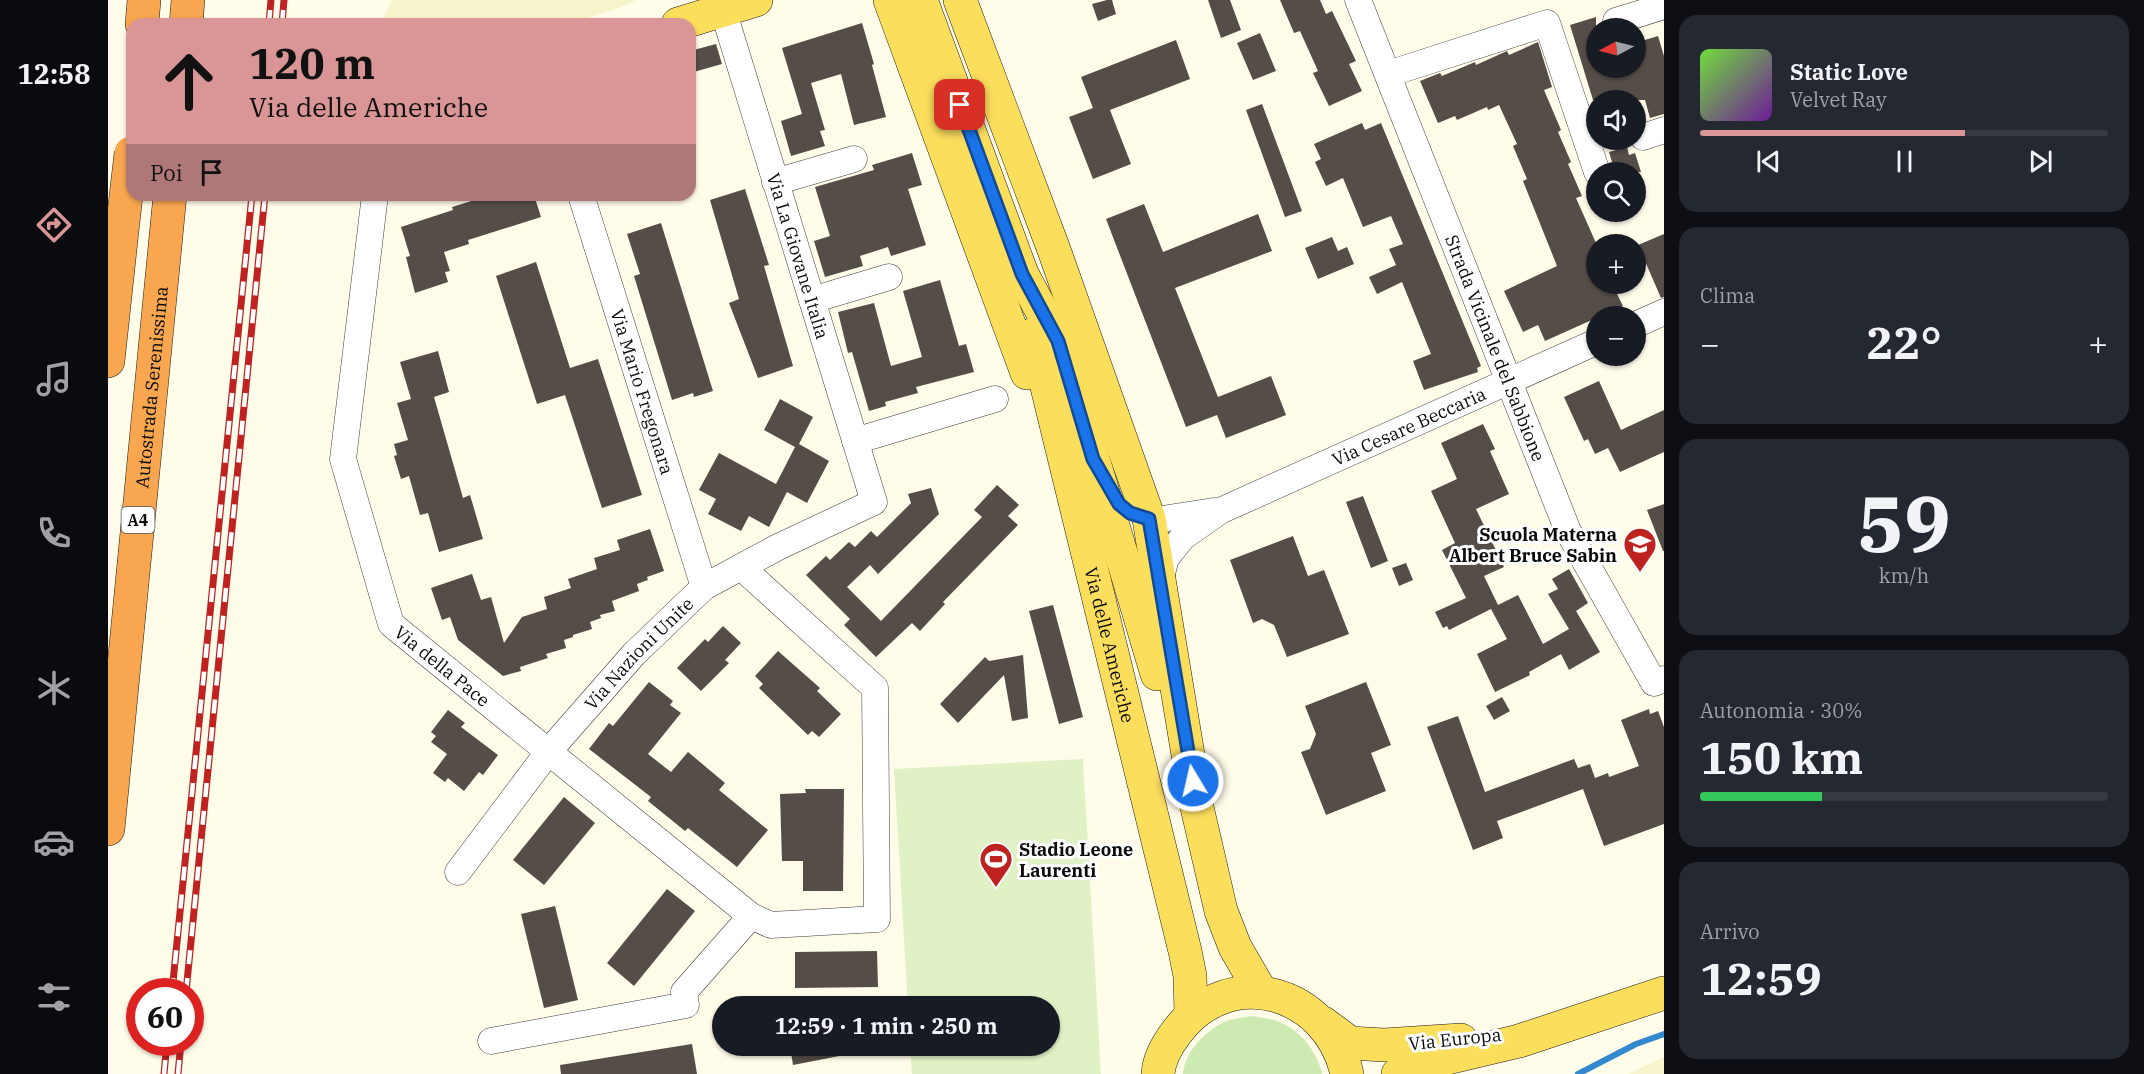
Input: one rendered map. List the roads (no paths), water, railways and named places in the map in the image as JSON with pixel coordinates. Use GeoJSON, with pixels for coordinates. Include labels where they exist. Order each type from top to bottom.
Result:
{"type":"FeatureCollection","features":[{"type":"Feature","properties":{"kind":"highway"},"geometry":{"type":"LineString","coordinates":[[142,18],[144,0]]}},
{"type":"Feature","properties":{"kind":"highway"},"geometry":{"type":"LineString","coordinates":[[186,18],[188,0]]}},
{"type":"Feature","properties":{"kind":"highway"},"geometry":{"type":"LineString","coordinates":[[108,361],[116,214],[126,169]]}},
{"type":"Feature","properties":{"kind":"highway","name":"Autostrada Serenissima"},"geometry":{"type":"LineString","coordinates":[[108,829],[169,203]]}},
{"type":"Feature","properties":{"kind":"main road"},"geometry":{"type":"LineString","coordinates":[[696,18],[756,0]]}},
{"type":"Feature","properties":{"kind":"main road"},"geometry":{"type":"LineString","coordinates":[[890,0],[1078,512]]}},
{"type":"Feature","properties":{"kind":"main road","name":"Via delle Americhe"},"geometry":{"type":"LineString","coordinates":[[921,0],[1022,274],[1058,341],[1196,803]]}},
{"type":"Feature","properties":{"kind":"main road"},"geometry":{"type":"LineString","coordinates":[[960,0],[1054,250],[1149,519],[1196,803],[1221,911],[1235,947],[1261,992],[1224,997],[1191,1015],[1167,1045],[1158,1074]]}},
{"type":"Feature","properties":{"kind":"main road"},"geometry":{"type":"LineString","coordinates":[[116,214],[132,201]]}},
{"type":"Feature","properties":{"kind":"main road","name":"Via delle Americhe"},"geometry":{"type":"LineString","coordinates":[[1022,274],[1037,350],[1185,951],[1190,976],[1191,1015]]}},
{"type":"Feature","properties":{"kind":"main road"},"geometry":{"type":"LineString","coordinates":[[1093,459],[1119,504],[1130,513],[1149,519]]}},
{"type":"Feature","properties":{"kind":"main road","name":"Via Europa"},"geometry":{"type":"LineString","coordinates":[[1261,992],[1288,999],[1307,1009],[1350,1043],[1384,1045],[1442,1043],[1521,1031],[1592,1015]]}},
{"type":"Feature","properties":{"kind":"main road","name":"Via Europa"},"geometry":{"type":"LineString","coordinates":[[1398,1074],[1443,1059],[1520,1041],[1592,1015],[1664,993]]}},
{"type":"Feature","properties":{"kind":"main road"},"geometry":{"type":"LineString","coordinates":[[1323,1023],[1344,1059],[1347,1074]]}},
{"type":"Feature","properties":{"kind":"street","name":"Strada Vicinale del Sabbione"},"geometry":{"type":"LineString","coordinates":[[1358,0],[1568,531],[1659,681]]}},
{"type":"Feature","properties":{"kind":"street"},"geometry":{"type":"LineString","coordinates":[[1626,18],[1664,6]]}},
{"type":"Feature","properties":{"kind":"street","name":"Via La Giovane Italia"},"geometry":{"type":"LineString","coordinates":[[723,10],[874,502]]}},
{"type":"Feature","properties":{"kind":"street"},"geometry":{"type":"LineString","coordinates":[[1388,74],[1547,23],[1594,162]]}},
{"type":"Feature","properties":{"kind":"street"},"geometry":{"type":"LineString","coordinates":[[776,182],[854,159]]}},
{"type":"Feature","properties":{"kind":"street","name":"Via della Pace"},"geometry":{"type":"LineString","coordinates":[[374,201],[343,459],[391,624],[751,916],[771,925],[877,920],[875,688],[741,567]]}},
{"type":"Feature","properties":{"kind":"street","name":"Via Mario Fregonara"},"geometry":{"type":"LineString","coordinates":[[582,201],[704,587]]}},
{"type":"Feature","properties":{"kind":"street"},"geometry":{"type":"LineString","coordinates":[[812,300],[889,278]]}},
{"type":"Feature","properties":{"kind":"street"},"geometry":{"type":"LineString","coordinates":[[1646,320],[1664,312]]}},
{"type":"Feature","properties":{"kind":"street","name":"Via Cesare Beccaria"},"geometry":{"type":"LineString","coordinates":[[1160,581],[1166,558],[1183,537],[1220,511],[1586,346]]}},
{"type":"Feature","properties":{"kind":"street"},"geometry":{"type":"LineString","coordinates":[[855,441],[995,399]]}},
{"type":"Feature","properties":{"kind":"street","name":"Via Nazioni Unite"},"geometry":{"type":"LineString","coordinates":[[458,872],[549,751],[634,654],[704,587],[874,502]]}},
{"type":"Feature","properties":{"kind":"street","name":"Via Cesare Beccaria"},"geometry":{"type":"LineString","coordinates":[[1149,519],[1220,511]]}},
{"type":"Feature","properties":{"kind":"street"},"geometry":{"type":"LineString","coordinates":[[491,1041],[686,1005],[684,992],[751,916]]}},
{"type":"Feature","properties":{"kind":"waterway"},"geometry":{"type":"LineString","coordinates":[[1578,1074],[1636,1044],[1664,1034]]}},
{"type":"Feature","properties":{"kind":"railway"},"geometry":{"type":"LineString","coordinates":[[270,18],[271,0]]}},
{"type":"Feature","properties":{"kind":"railway"},"geometry":{"type":"LineString","coordinates":[[282,18],[284,0]]}},
{"type":"Feature","properties":{"kind":"railway"},"geometry":{"type":"LineString","coordinates":[[173,978],[251,201]]}},
{"type":"Feature","properties":{"kind":"railway"},"geometry":{"type":"LineString","coordinates":[[187,978],[264,201]]}},
{"type":"Feature","properties":{"kind":"railway"},"geometry":{"type":"LineString","coordinates":[[164,1074],[166,1056]]}},
{"type":"Feature","properties":{"kind":"railway"},"geometry":{"type":"LineString","coordinates":[[178,1074],[180,1056]]}},
{"type":"Feature","properties":{"kind":"place","name":"Scuola Materna Albert Bruce Sabin"},"geometry":{"type":"Point","coordinates":[1640,573]}},
{"type":"Feature","properties":{"kind":"place","name":"Stadio Leone Laurenti"},"geometry":{"type":"Point","coordinates":[996,888]}}]}
